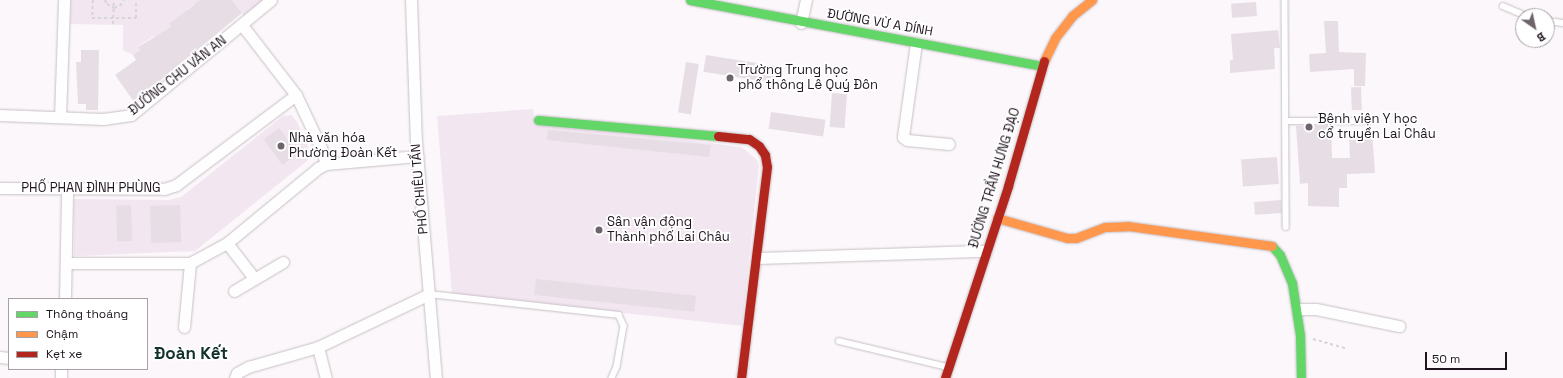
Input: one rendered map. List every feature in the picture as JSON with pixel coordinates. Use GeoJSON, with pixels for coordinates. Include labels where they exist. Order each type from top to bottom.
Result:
{"type":"FeatureCollection","features":[{"type":"Feature","properties":{"kind":"street"},"geometry":{"type":"LineString","coordinates":[[60,117],[64,0]]}},
{"type":"Feature","properties":{"kind":"street","name":"ĐƯỜNG CHU VĂN AN"},"geometry":{"type":"LineString","coordinates":[[0,115],[114,119],[131,115],[271,0]]}},
{"type":"Feature","properties":{"kind":"street","name":"PHỐ CHIÊU TẤN"},"geometry":{"type":"LineString","coordinates":[[411,0],[418,156],[436,378]]}},
{"type":"Feature","properties":{"kind":"street","name":"ĐƯỜNG VỪ A DÍNH"},"geometry":{"type":"LineString","coordinates":[[690,0],[801,23],[1042,66]]}},
{"type":"Feature","properties":{"kind":"street"},"geometry":{"type":"LineString","coordinates":[[801,23],[806,0]]}},
{"type":"Feature","properties":{"kind":"street","name":"ĐƯỜNG TRẦN HƯNG ĐẠO"},"geometry":{"type":"LineString","coordinates":[[945,378],[997,218],[1042,66],[1055,38],[1072,16],[1092,0]]}},
{"type":"Feature","properties":{"kind":"street"},"geometry":{"type":"LineString","coordinates":[[242,25],[296,95],[321,148],[326,164]]}},
{"type":"Feature","properties":{"kind":"street"},"geometry":{"type":"LineString","coordinates":[[916,43],[903,137],[907,140],[949,144]]}},
{"type":"Feature","properties":{"kind":"street","name":"PHỐ PHAN ĐÌNH PHÙNG"},"geometry":{"type":"LineString","coordinates":[[0,188],[67,190],[164,189],[176,185],[296,95]]}},
{"type":"Feature","properties":{"kind":"street"},"geometry":{"type":"LineString","coordinates":[[538,120],[749,139],[759,146],[765,155],[767,167],[757,258],[741,378]]}},
{"type":"Feature","properties":{"kind":"street"},"geometry":{"type":"LineString","coordinates":[[67,263],[190,263],[227,243],[326,164],[418,156]]}},
{"type":"Feature","properties":{"kind":"street"},"geometry":{"type":"LineString","coordinates":[[65,298],[67,263],[67,190]]}},
{"type":"Feature","properties":{"kind":"street"},"geometry":{"type":"LineString","coordinates":[[997,218],[1067,238],[1076,238],[1105,227],[1128,226],[1270,244],[1275,248],[1287,270],[1297,309],[1300,335],[1301,378]]}},
{"type":"Feature","properties":{"kind":"street"},"geometry":{"type":"LineString","coordinates":[[227,243],[254,278]]}},
{"type":"Feature","properties":{"kind":"street"},"geometry":{"type":"LineString","coordinates":[[757,258],[986,251]]}},
{"type":"Feature","properties":{"kind":"street"},"geometry":{"type":"LineString","coordinates":[[234,292],[254,278],[283,262]]}},
{"type":"Feature","properties":{"kind":"street"},"geometry":{"type":"LineString","coordinates":[[184,327],[190,263]]}},
{"type":"Feature","properties":{"kind":"street"},"geometry":{"type":"LineString","coordinates":[[235,378],[237,373],[248,366],[318,347],[430,294]]}},
{"type":"Feature","properties":{"kind":"street"},"geometry":{"type":"LineString","coordinates":[[1297,309],[1316,309],[1399,326]]}},
{"type":"Feature","properties":{"kind":"street"},"geometry":{"type":"LineString","coordinates":[[318,347],[326,378]]}},
{"type":"Feature","properties":{"kind":"lane"},"geometry":{"type":"LineString","coordinates":[[1285,0],[1286,227]]}},
{"type":"Feature","properties":{"kind":"lane"},"geometry":{"type":"LineString","coordinates":[[1503,6],[1515,11]]}},
{"type":"Feature","properties":{"kind":"lane"},"geometry":{"type":"LineString","coordinates":[[1286,121],[1370,121]]}},
{"type":"Feature","properties":{"kind":"lane"},"geometry":{"type":"LineString","coordinates":[[430,294],[619,315],[624,326],[617,367],[612,378]]}},
{"type":"Feature","properties":{"kind":"lane"},"geometry":{"type":"LineString","coordinates":[[840,340],[949,368]]}},
{"type":"Feature","properties":{"kind":"path"},"geometry":{"type":"LineString","coordinates":[[93,0],[92,18],[136,18],[136,0]]}},
{"type":"Feature","properties":{"kind":"path"},"geometry":{"type":"LineString","coordinates":[[105,0],[107,4],[114,8],[120,6],[124,0]]}},
{"type":"Feature","properties":{"kind":"path"},"geometry":{"type":"LineString","coordinates":[[113,24],[114,0]]}},
{"type":"Feature","properties":{"kind":"path"},"geometry":{"type":"LineString","coordinates":[[1300,335],[1347,349]]}},
{"type":"Feature","properties":{"kind":"shaded area"},"geometry":{"type":"Polygon","coordinates":[[[71,0],[203,0],[197,8],[194,4],[187,9],[198,24],[175,20],[169,24],[171,27],[159,43],[154,36],[138,46],[140,50],[133,55],[123,50],[123,25],[70,24],[71,0]]]}},
{"type":"Feature","properties":{"kind":"shaded area"},"geometry":{"type":"Polygon","coordinates":[[[232,0],[264,0],[244,16],[232,0]]]}},
{"type":"Feature","properties":{"kind":"shaded area","name":"Sân vận động Thành phố Lai Châu"},"geometry":{"type":"Polygon","coordinates":[[[533,109],[535,122],[741,147],[756,159],[759,165],[742,326],[452,294],[437,116],[533,109]]]}},
{"type":"Feature","properties":{"kind":"shaded area"},"geometry":{"type":"Polygon","coordinates":[[[291,115],[297,122],[309,149],[307,161],[195,251],[74,256],[74,199],[169,200],[181,197],[283,116],[291,115]]]}},
{"type":"Feature","properties":{"kind":"building"},"geometry":{"type":"Polygon","coordinates":[[[200,0],[232,0],[242,13],[134,102],[115,75],[136,60],[133,55],[140,50],[138,47],[171,27],[169,24],[200,0]]]}},
{"type":"Feature","properties":{"kind":"building"},"geometry":{"type":"Polygon","coordinates":[[[1256,2],[1257,16],[1232,18],[1231,4],[1256,2]]]}},
{"type":"Feature","properties":{"kind":"building"},"geometry":{"type":"Polygon","coordinates":[[[1324,21],[1338,21],[1339,52],[1366,53],[1365,86],[1354,86],[1354,69],[1310,72],[1309,54],[1326,53],[1324,21]]]}},
{"type":"Feature","properties":{"kind":"building"},"geometry":{"type":"Polygon","coordinates":[[[1278,30],[1280,48],[1274,48],[1275,69],[1230,73],[1230,60],[1233,60],[1231,34],[1278,30]]]}},
{"type":"Feature","properties":{"kind":"building"},"geometry":{"type":"Polygon","coordinates":[[[81,50],[99,50],[98,110],[86,110],[86,104],[78,104],[76,62],[81,62],[81,50]]]}},
{"type":"Feature","properties":{"kind":"building"},"geometry":{"type":"Polygon","coordinates":[[[706,55],[778,66],[775,83],[703,72],[706,55]]]}},
{"type":"Feature","properties":{"kind":"building"},"geometry":{"type":"Polygon","coordinates":[[[686,62],[699,64],[691,114],[678,112],[686,62]]]}},
{"type":"Feature","properties":{"kind":"building"},"geometry":{"type":"Polygon","coordinates":[[[1351,87],[1361,87],[1362,110],[1352,110],[1351,87]]]}},
{"type":"Feature","properties":{"kind":"building"},"geometry":{"type":"Polygon","coordinates":[[[832,93],[847,94],[845,128],[830,127],[832,93]]]}},
{"type":"Feature","properties":{"kind":"building"},"geometry":{"type":"Polygon","coordinates":[[[771,112],[825,120],[823,136],[769,129],[771,112]]]}},
{"type":"Feature","properties":{"kind":"building"},"geometry":{"type":"Polygon","coordinates":[[[1331,125],[1332,158],[1350,158],[1349,133],[1372,131],[1375,173],[1347,174],[1347,188],[1339,188],[1339,207],[1308,206],[1308,183],[1300,184],[1296,126],[1331,125]]]}},
{"type":"Feature","properties":{"kind":"building","name":"Nhà văn hóa Phường Đoàn Kết"},"geometry":{"type":"Polygon","coordinates":[[[279,128],[298,154],[282,165],[264,139],[279,128]]]}},
{"type":"Feature","properties":{"kind":"building"},"geometry":{"type":"Polygon","coordinates":[[[548,130],[711,145],[709,157],[547,140],[548,130]]]}},
{"type":"Feature","properties":{"kind":"building"},"geometry":{"type":"Polygon","coordinates":[[[1277,157],[1279,184],[1243,186],[1241,160],[1277,157]]]}},
{"type":"Feature","properties":{"kind":"building"},"geometry":{"type":"Polygon","coordinates":[[[1281,200],[1282,213],[1255,215],[1254,202],[1281,200]]]}},
{"type":"Feature","properties":{"kind":"building"},"geometry":{"type":"Polygon","coordinates":[[[131,205],[132,241],[117,242],[116,206],[131,205]]]}},
{"type":"Feature","properties":{"kind":"building"},"geometry":{"type":"Polygon","coordinates":[[[180,205],[181,242],[151,243],[150,206],[180,205]]]}},
{"type":"Feature","properties":{"kind":"building"},"geometry":{"type":"Polygon","coordinates":[[[536,279],[696,296],[694,312],[534,295],[536,279]]]}},
{"type":"Feature","properties":{"kind":"traffic: fast"},"geometry":{"type":"LineString","coordinates":[[690,0],[1042,66]]}},
{"type":"Feature","properties":{"kind":"traffic: fast"},"geometry":{"type":"LineString","coordinates":[[538,120],[718,136]]}},
{"type":"Feature","properties":{"kind":"traffic: fast"},"geometry":{"type":"LineString","coordinates":[[1272,246],[1280,255],[1292,283],[1300,335],[1301,378]]}},
{"type":"Feature","properties":{"kind":"traffic: slow"},"geometry":{"type":"LineString","coordinates":[[1044,61],[1055,38],[1072,16],[1092,0]]}},
{"type":"Feature","properties":{"kind":"traffic: slow"},"geometry":{"type":"LineString","coordinates":[[997,218],[1067,238],[1076,238],[1105,227],[1128,226],[1272,246]]}},
{"type":"Feature","properties":{"kind":"traffic: jam"},"geometry":{"type":"LineString","coordinates":[[945,378],[1008,186],[1044,61]]}},
{"type":"Feature","properties":{"kind":"traffic: jam"},"geometry":{"type":"LineString","coordinates":[[718,136],[749,139],[759,146],[765,155],[767,167],[741,378]]}},
{"type":"Feature","properties":{"kind":"place","name":"Trường Trung học phổ thông Lê Quý Đôn"},"geometry":{"type":"Point","coordinates":[730,78]}},
{"type":"Feature","properties":{"kind":"place","name":"Bệnh viện Y học cổ truyền Lai Châu"},"geometry":{"type":"Point","coordinates":[1309,127]}},
{"type":"Feature","properties":{"kind":"place","name":"Nhà văn hóa Phường Đoàn Kết"},"geometry":{"type":"Point","coordinates":[281,146]}},
{"type":"Feature","properties":{"kind":"place","name":"Sân vận động Thành phố Lai Châu"},"geometry":{"type":"Point","coordinates":[599,230]}},
{"type":"Feature","properties":{"kind":"district","name":"Đoàn Kết"},"geometry":{"type":"Point","coordinates":[191,354]}}]}
